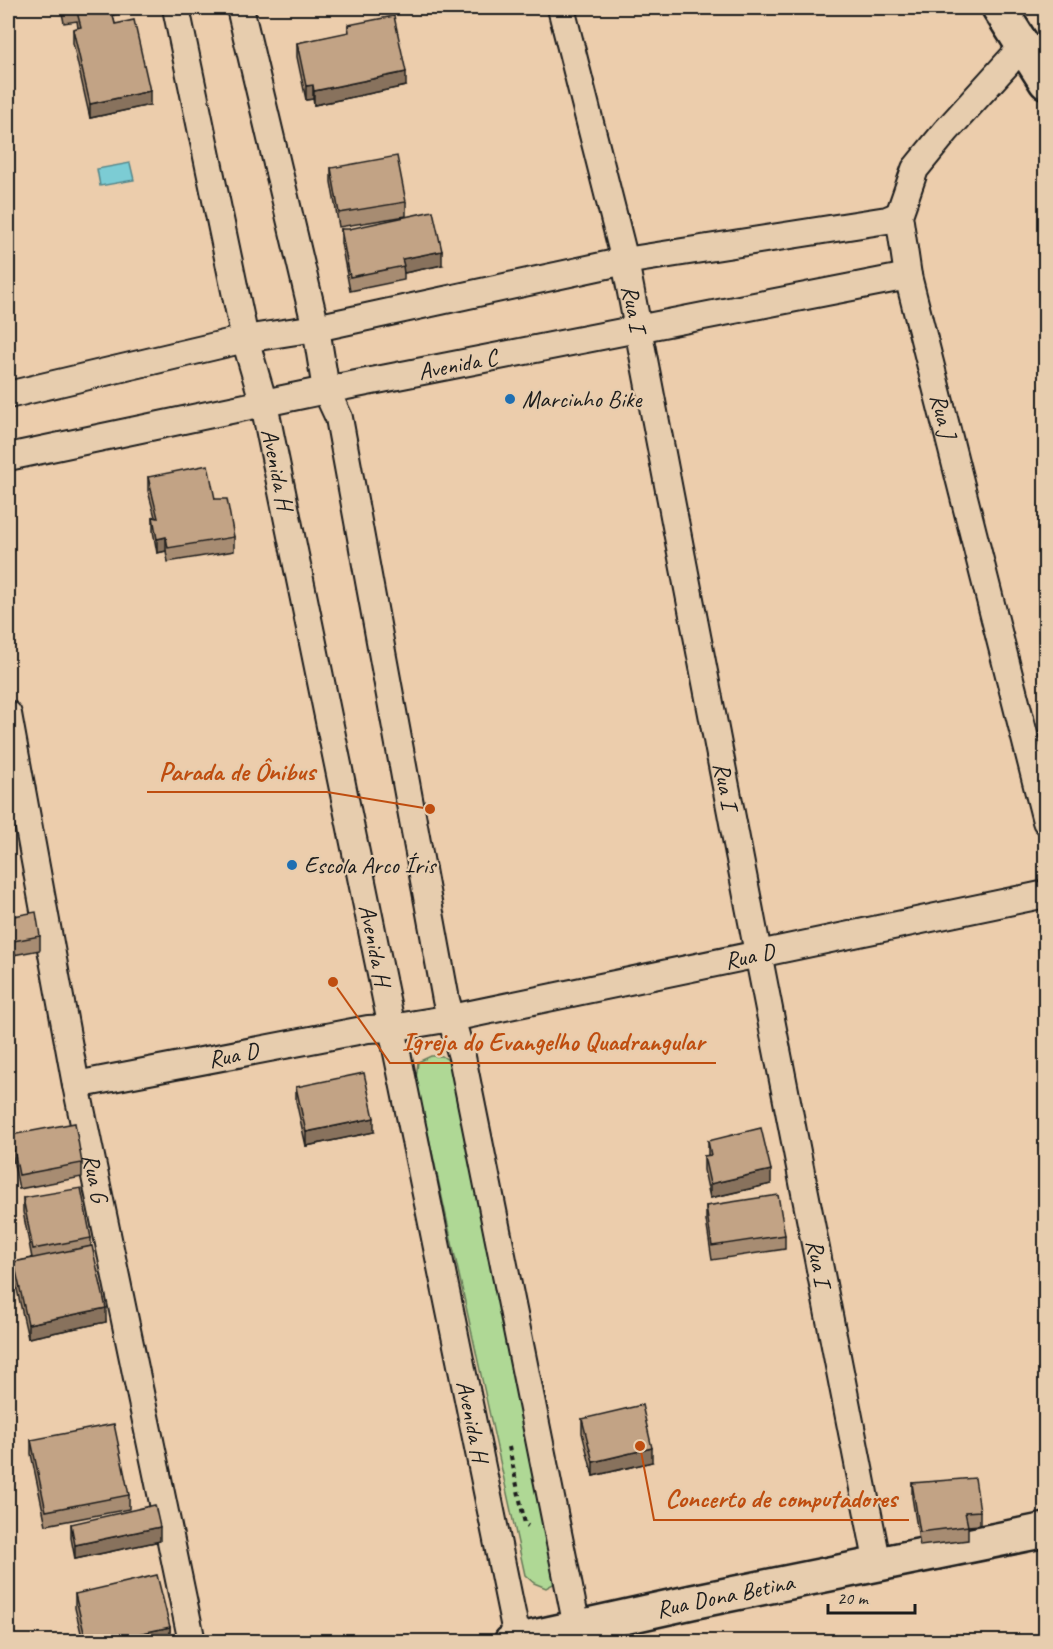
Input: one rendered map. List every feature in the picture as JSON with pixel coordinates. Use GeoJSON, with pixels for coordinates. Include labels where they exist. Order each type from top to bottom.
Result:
{"type":"FeatureCollection","features":[{"type":"Feature","properties":{"kind":"street","name":"Avenida H"},"geometry":{"type":"LineString","coordinates":[[176,8],[245,339],[264,404],[515,1629],[541,1636]]}},
{"type":"Feature","properties":{"kind":"street"},"geometry":{"type":"LineString","coordinates":[[240,8],[316,328],[326,390],[339,418],[446,1000],[465,1068],[541,1636]]}},
{"type":"Feature","properties":{"kind":"street","name":"Rua I"},"geometry":{"type":"LineString","coordinates":[[561,8],[626,261],[878,1565]]}},
{"type":"Feature","properties":{"kind":"street"},"geometry":{"type":"LineString","coordinates":[[999,8],[1046,82]]}},
{"type":"Feature","properties":{"kind":"street","name":"Rua J"},"geometry":{"type":"LineString","coordinates":[[1023,46],[915,169],[899,215],[908,276],[1046,821]]}},
{"type":"Feature","properties":{"kind":"street"},"geometry":{"type":"LineString","coordinates":[[8,395],[245,339],[316,328],[626,261],[887,220],[899,215]]}},
{"type":"Feature","properties":{"kind":"street","name":"Avenida C"},"geometry":{"type":"LineString","coordinates":[[8,457],[326,390],[908,276]]}},
{"type":"Feature","properties":{"kind":"street","name":"Rua G"},"geometry":{"type":"LineString","coordinates":[[8,714],[76,1085],[192,1641]]}},
{"type":"Feature","properties":{"kind":"street","name":"Rua D"},"geometry":{"type":"LineString","coordinates":[[76,1085],[368,1029],[391,1028],[452,1018],[1046,894]]}},
{"type":"Feature","properties":{"kind":"street","name":"Rua Dona Betina"},"geometry":{"type":"LineString","coordinates":[[541,1636],[692,1602],[1046,1530]]}},
{"type":"Feature","properties":{"kind":"green space"},"geometry":{"type":"Polygon","coordinates":[[[431,1056],[442,1056],[454,1064],[555,1583],[546,1588],[534,1583],[525,1575],[416,1079],[418,1062],[431,1056]]]}},
{"type":"Feature","properties":{"kind":"water"},"geometry":{"type":"Polygon","coordinates":[[[130,163],[134,180],[100,186],[97,169],[130,163]]]}},
{"type":"Feature","properties":{"kind":"building"},"geometry":{"type":"Polygon","coordinates":[[[111,8],[115,24],[134,20],[150,91],[90,104],[73,29],[81,27],[77,12],[111,8]]]}},
{"type":"Feature","properties":{"kind":"building"},"geometry":{"type":"Polygon","coordinates":[[[394,16],[406,72],[314,91],[313,85],[306,86],[297,43],[349,32],[348,25],[394,16]]]}},
{"type":"Feature","properties":{"kind":"building"},"geometry":{"type":"Polygon","coordinates":[[[397,156],[406,202],[339,213],[331,168],[397,156]]]}},
{"type":"Feature","properties":{"kind":"building"},"geometry":{"type":"Polygon","coordinates":[[[433,211],[442,251],[402,259],[404,266],[350,277],[341,229],[433,211]]]}},
{"type":"Feature","properties":{"kind":"building"},"geometry":{"type":"Polygon","coordinates":[[[208,465],[215,499],[227,499],[234,537],[168,548],[166,537],[157,539],[153,517],[158,518],[148,477],[208,465]]]}},
{"type":"Feature","properties":{"kind":"building"},"geometry":{"type":"Polygon","coordinates":[[[36,912],[40,936],[8,942],[8,917],[36,912]]]}},
{"type":"Feature","properties":{"kind":"building"},"geometry":{"type":"Polygon","coordinates":[[[364,1073],[374,1118],[306,1132],[296,1087],[364,1073]]]}},
{"type":"Feature","properties":{"kind":"building"},"geometry":{"type":"Polygon","coordinates":[[[75,1123],[82,1163],[19,1175],[11,1135],[75,1123]]]}},
{"type":"Feature","properties":{"kind":"building"},"geometry":{"type":"Polygon","coordinates":[[[761,1128],[771,1170],[710,1184],[704,1156],[711,1155],[708,1141],[761,1128]]]}},
{"type":"Feature","properties":{"kind":"building"},"geometry":{"type":"Polygon","coordinates":[[[81,1188],[91,1238],[33,1249],[23,1198],[81,1188]]]}},
{"type":"Feature","properties":{"kind":"building"},"geometry":{"type":"Polygon","coordinates":[[[778,1195],[785,1235],[712,1246],[706,1206],[778,1195]]]}},
{"type":"Feature","properties":{"kind":"building"},"geometry":{"type":"Polygon","coordinates":[[[92,1246],[106,1308],[28,1324],[14,1262],[92,1246]]]}},
{"type":"Feature","properties":{"kind":"building"},"geometry":{"type":"Polygon","coordinates":[[[642,1405],[652,1448],[593,1462],[582,1419],[642,1405]]]}},
{"type":"Feature","properties":{"kind":"building"},"geometry":{"type":"Polygon","coordinates":[[[114,1424],[129,1495],[46,1511],[31,1440],[114,1424]]]}},
{"type":"Feature","properties":{"kind":"building"},"geometry":{"type":"Polygon","coordinates":[[[975,1478],[980,1511],[965,1512],[968,1526],[920,1532],[912,1483],[975,1478]]]}},
{"type":"Feature","properties":{"kind":"building"},"geometry":{"type":"Polygon","coordinates":[[[155,1505],[160,1527],[75,1545],[71,1524],[155,1505]]]}},
{"type":"Feature","properties":{"kind":"building"},"geometry":{"type":"Polygon","coordinates":[[[157,1575],[170,1627],[106,1641],[86,1641],[75,1594],[157,1575]]]}},
{"type":"Feature","properties":{"kind":"building"},"geometry":{"type":"Polygon","coordinates":[[[169,1637],[170,1641],[150,1641],[169,1637]]]}},
{"type":"Feature","properties":{"kind":"place","name":"Marcinho Bike"},"geometry":{"type":"Point","coordinates":[510,399]}},
{"type":"Feature","properties":{"kind":"place","name":"Parada de Ônibus"},"geometry":{"type":"Point","coordinates":[430,809]}},
{"type":"Feature","properties":{"kind":"place","name":"Escola Arco Íris"},"geometry":{"type":"Point","coordinates":[292,865]}},
{"type":"Feature","properties":{"kind":"place","name":"Igreja do Evangelho Quadrangular"},"geometry":{"type":"Point","coordinates":[333,982]}},
{"type":"Feature","properties":{"kind":"place","name":"Concerto de computadores"},"geometry":{"type":"Point","coordinates":[640,1446]}}]}
